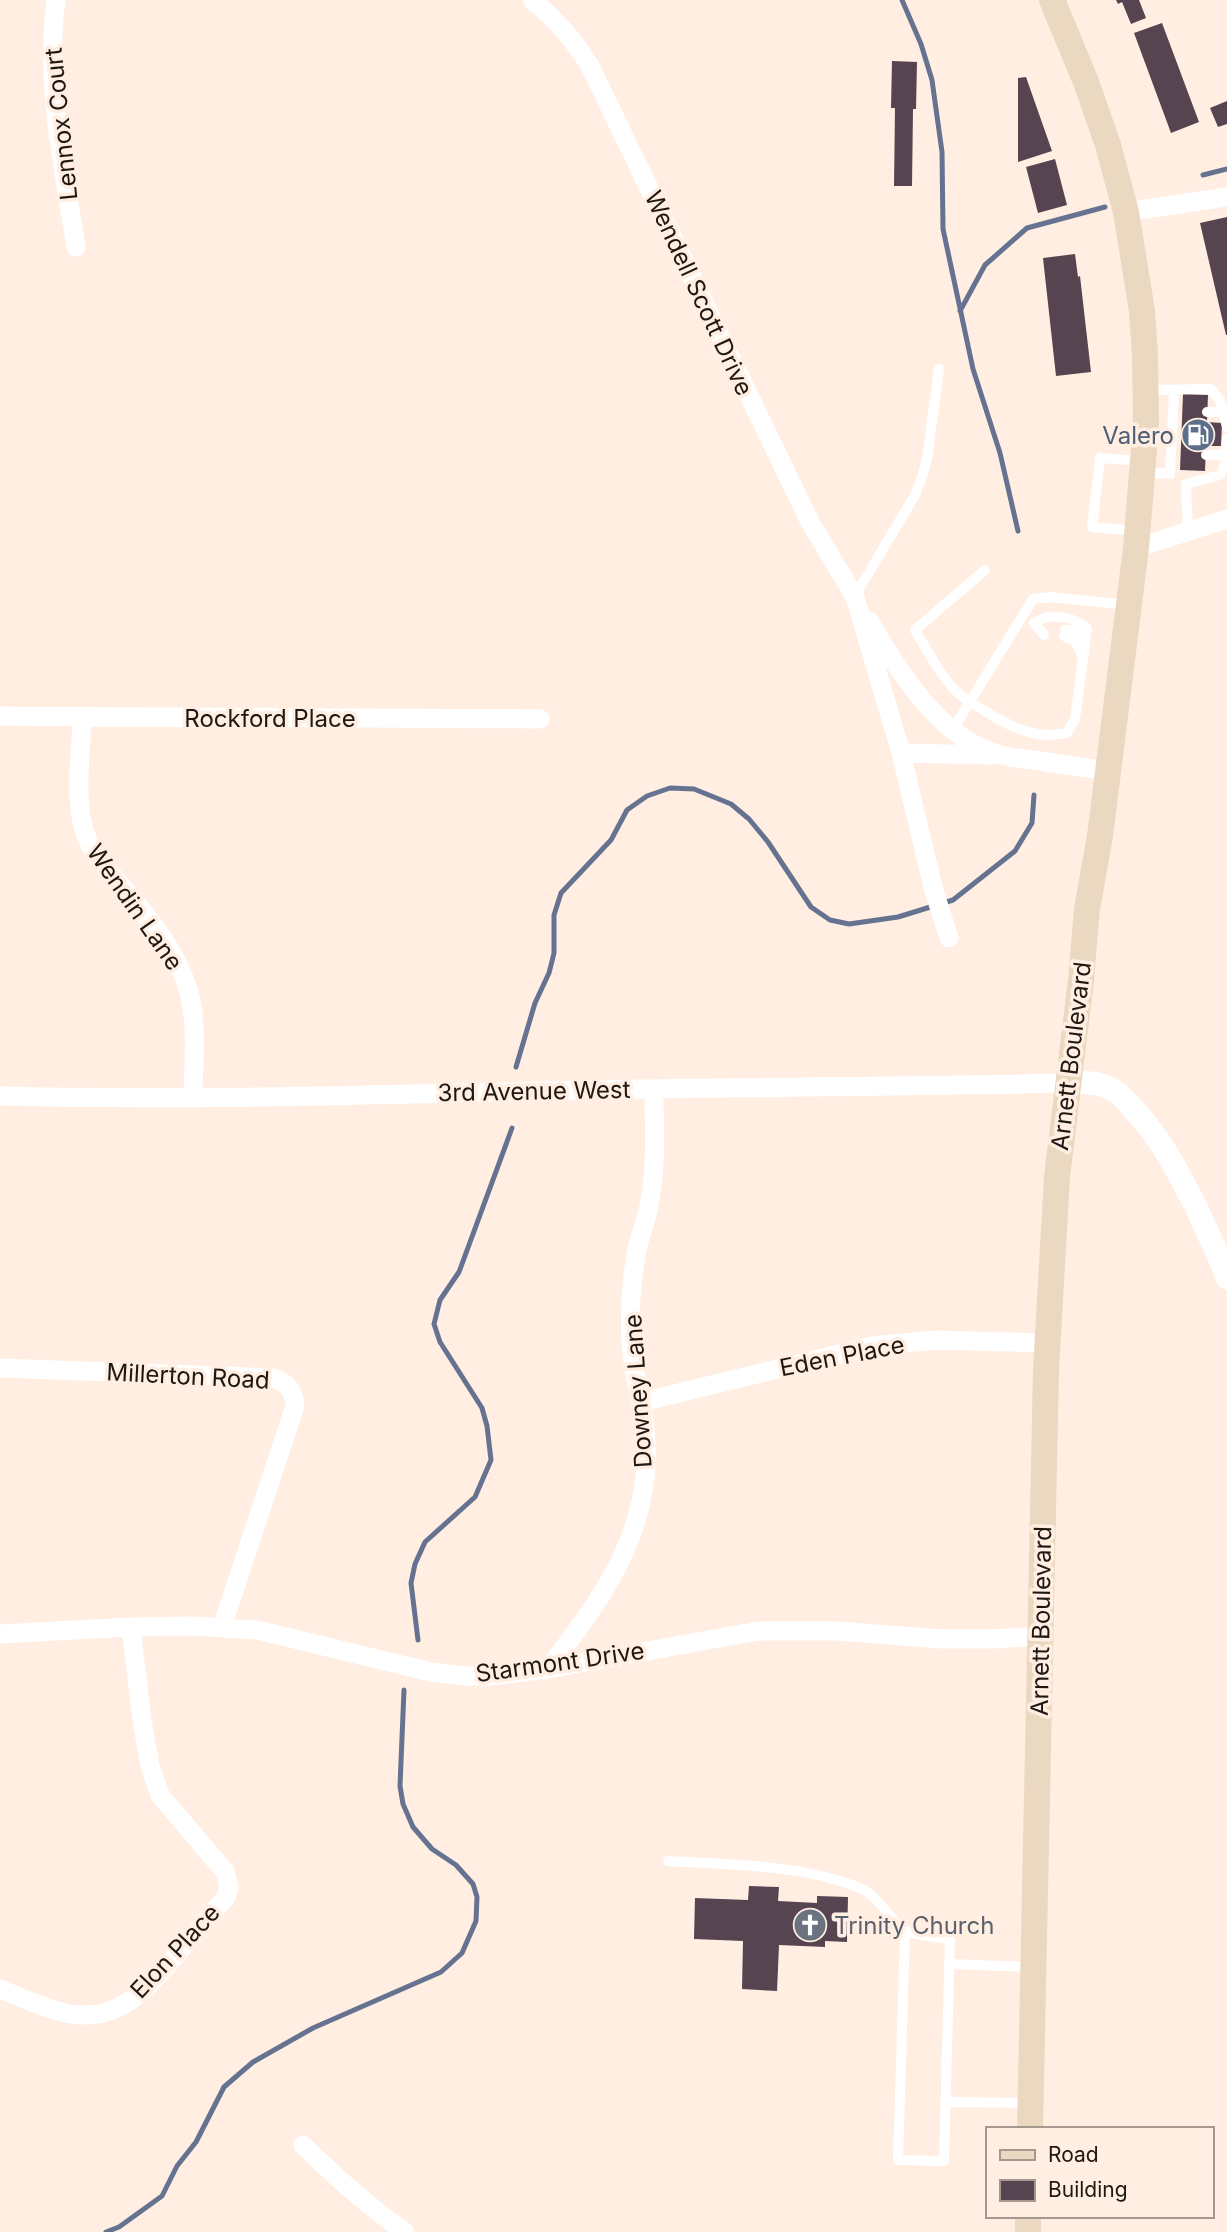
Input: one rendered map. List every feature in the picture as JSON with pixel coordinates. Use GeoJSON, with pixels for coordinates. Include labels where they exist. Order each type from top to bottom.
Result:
{"type":"FeatureCollection","features":[{"type":"Feature","properties":{"kind":"main road","name":"Arnett Boulevard"},"geometry":{"type":"LineString","coordinates":[[1030,2116],[1047,1343],[1057,1177],[1087,909],[1100,835],[1137,539],[1143,467],[1145,390],[1142,311],[1126,212],[1108,145],[1086,82],[1052,0]]}},
{"type":"Feature","properties":{"kind":"street","name":"Lennox Court"},"geometry":{"type":"LineString","coordinates":[[56,0],[52,55],[55,97],[76,247]]}},
{"type":"Feature","properties":{"kind":"street","name":"Wendell Scott Drive"},"geometry":{"type":"LineString","coordinates":[[532,0],[574,41],[590,66],[810,522],[893,660],[941,719],[976,745],[1000,755]]}},
{"type":"Feature","properties":{"kind":"street"},"geometry":{"type":"LineString","coordinates":[[1126,212],[1227,197]]}},
{"type":"Feature","properties":{"kind":"street"},"geometry":{"type":"LineString","coordinates":[[1137,539],[1188,532],[1227,519]]}},
{"type":"Feature","properties":{"kind":"street","name":"Wendell Scott Drive"},"geometry":{"type":"LineString","coordinates":[[855,597],[901,753],[934,891],[947,933]]}},
{"type":"Feature","properties":{"kind":"street","name":"Rockford Place"},"geometry":{"type":"LineString","coordinates":[[0,716],[540,719]]}},
{"type":"Feature","properties":{"kind":"street","name":"Wendin Lane"},"geometry":{"type":"LineString","coordinates":[[82,716],[80,811],[84,831],[92,850],[104,867],[132,897],[159,934],[179,965],[188,986],[193,1018],[193,1098]]}},
{"type":"Feature","properties":{"kind":"street","name":"Wendell Scott Drive"},"geometry":{"type":"LineString","coordinates":[[901,753],[1000,755],[1107,771]]}},
{"type":"Feature","properties":{"kind":"street"},"geometry":{"type":"LineString","coordinates":[[1069,1083],[1090,1082],[1119,1093],[1160,1141],[1178,1170],[1220,1257],[1227,1278]]}},
{"type":"Feature","properties":{"kind":"street","name":"3rd Avenue West"},"geometry":{"type":"LineString","coordinates":[[0,1096],[116,1099],[1069,1083]]}},
{"type":"Feature","properties":{"kind":"street","name":"Downey Lane"},"geometry":{"type":"LineString","coordinates":[[548,1669],[601,1597],[617,1570],[633,1534],[646,1469],[646,1440],[633,1363],[631,1314],[637,1249],[649,1207],[653,1179],[654,1089]]}},
{"type":"Feature","properties":{"kind":"street","name":"Eden Place"},"geometry":{"type":"LineString","coordinates":[[641,1402],[872,1346],[936,1340],[1047,1343]]}},
{"type":"Feature","properties":{"kind":"street","name":"Millerton Road"},"geometry":{"type":"LineString","coordinates":[[0,1368],[274,1378],[283,1381],[290,1388],[295,1406],[222,1627]]}},
{"type":"Feature","properties":{"kind":"street","name":"Starmont Drive"},"geometry":{"type":"LineString","coordinates":[[0,1634],[131,1627],[222,1627],[257,1630],[431,1672],[490,1676],[548,1669],[758,1631],[837,1631],[993,1640],[1041,1636]]}},
{"type":"Feature","properties":{"kind":"street","name":"Elon Place"},"geometry":{"type":"LineString","coordinates":[[0,1989],[71,2014],[90,2015],[113,2010],[127,2004],[145,1990],[226,1897],[229,1888],[226,1873],[160,1795],[150,1766],[142,1721],[131,1627]]}},
{"type":"Feature","properties":{"kind":"street"},"geometry":{"type":"LineString","coordinates":[[303,2146],[379,2214],[405,2232]]}},
{"type":"Feature","properties":{"kind":"lane"},"geometry":{"type":"LineString","coordinates":[[855,597],[915,495],[923,474],[940,369]]}},
{"type":"Feature","properties":{"kind":"lane"},"geometry":{"type":"LineString","coordinates":[[1145,390],[1211,389],[1220,400],[1227,427]]}},
{"type":"Feature","properties":{"kind":"lane"},"geometry":{"type":"LineString","coordinates":[[1170,474],[1176,454],[1177,412],[1174,390]]}},
{"type":"Feature","properties":{"kind":"lane"},"geometry":{"type":"LineString","coordinates":[[1207,412],[1224,412]]}},
{"type":"Feature","properties":{"kind":"lane"},"geometry":{"type":"LineString","coordinates":[[1137,539],[1092,527],[1100,458],[1170,474],[1175,480],[1186,484],[1220,475],[1224,468],[1227,438]]}},
{"type":"Feature","properties":{"kind":"lane"},"geometry":{"type":"LineString","coordinates":[[1206,455],[1225,455]]}},
{"type":"Feature","properties":{"kind":"lane"},"geometry":{"type":"LineString","coordinates":[[1186,484],[1188,532]]}},
{"type":"Feature","properties":{"kind":"lane"},"geometry":{"type":"LineString","coordinates":[[985,570],[915,630],[953,689],[1004,723],[1034,734],[1053,737],[1067,733],[1075,719],[1087,629],[1083,623],[1070,619],[1046,617],[1034,623]]}},
{"type":"Feature","properties":{"kind":"lane"},"geometry":{"type":"LineString","coordinates":[[953,729],[1033,599],[1051,597],[1128,606]]}},
{"type":"Feature","properties":{"kind":"lane"},"geometry":{"type":"LineString","coordinates":[[1021,619],[1034,623],[1045,631]]}},
{"type":"Feature","properties":{"kind":"lane"},"geometry":{"type":"LineString","coordinates":[[1082,656],[1075,641],[1065,633],[1076,631],[1086,636]]}},
{"type":"Feature","properties":{"kind":"lane"},"geometry":{"type":"LineString","coordinates":[[668,1861],[797,1871],[857,1886],[873,1894],[905,1931],[950,1939],[944,2161],[898,2160],[905,1931]]}},
{"type":"Feature","properties":{"kind":"lane"},"geometry":{"type":"LineString","coordinates":[[949,1964],[1035,1967]]}},
{"type":"Feature","properties":{"kind":"lane"},"geometry":{"type":"LineString","coordinates":[[946,2102],[1030,2116]]}},
{"type":"Feature","properties":{"kind":"building"},"geometry":{"type":"Polygon","coordinates":[[[1116,0],[1139,0],[1146,18],[1131,24],[1122,2],[1118,4],[1116,0]]]}},
{"type":"Feature","properties":{"kind":"building"},"geometry":{"type":"Polygon","coordinates":[[[1162,23],[1199,122],[1171,133],[1134,33],[1162,23]]]}},
{"type":"Feature","properties":{"kind":"building"},"geometry":{"type":"Polygon","coordinates":[[[892,61],[917,62],[916,109],[913,109],[912,186],[894,186],[895,108],[891,108],[892,61]]]}},
{"type":"Feature","properties":{"kind":"building"},"geometry":{"type":"Polygon","coordinates":[[[1026,77],[1052,151],[1018,162],[1018,78],[1026,77]]]}},
{"type":"Feature","properties":{"kind":"building"},"geometry":{"type":"Polygon","coordinates":[[[1227,101],[1227,124],[1218,127],[1210,108],[1227,101]]]}},
{"type":"Feature","properties":{"kind":"building"},"geometry":{"type":"Polygon","coordinates":[[[1055,159],[1067,205],[1038,213],[1026,167],[1055,159]]]}},
{"type":"Feature","properties":{"kind":"building"},"geometry":{"type":"Polygon","coordinates":[[[1227,217],[1227,335],[1226,335],[1200,223],[1227,217]]]}},
{"type":"Feature","properties":{"kind":"building"},"geometry":{"type":"Polygon","coordinates":[[[1075,254],[1091,372],[1056,376],[1043,258],[1075,254]]]}},
{"type":"Feature","properties":{"kind":"building"},"geometry":{"type":"Polygon","coordinates":[[[1183,394],[1208,395],[1207,422],[1222,423],[1221,446],[1206,446],[1205,471],[1180,470],[1183,394]]]}},
{"type":"Feature","properties":{"kind":"building"},"geometry":{"type":"Polygon","coordinates":[[[749,1886],[779,1887],[778,1901],[817,1903],[817,1896],[848,1897],[847,1942],[825,1941],[825,1947],[779,1945],[777,1991],[742,1989],[743,1941],[694,1939],[695,1898],[748,1900],[749,1886]]]}},
{"type":"Feature","properties":{"kind":"waterway"},"geometry":{"type":"LineString","coordinates":[[902,0],[921,44],[932,80],[942,152],[943,229],[973,369],[1000,453],[1018,531]]}},
{"type":"Feature","properties":{"kind":"waterway"},"geometry":{"type":"LineString","coordinates":[[1203,175],[1227,169]]}},
{"type":"Feature","properties":{"kind":"waterway"},"geometry":{"type":"LineString","coordinates":[[960,311],[985,265],[1027,228],[1105,207]]}},
{"type":"Feature","properties":{"kind":"waterway"},"geometry":{"type":"LineString","coordinates":[[516,1067],[535,1003],[549,973],[554,953],[554,915],[561,893],[611,840],[627,810],[647,796],[670,788],[694,789],[731,804],[749,819],[768,842],[811,907],[830,920],[849,924],[898,917],[953,900],[1015,851],[1032,823],[1034,795]]}},
{"type":"Feature","properties":{"kind":"waterway"},"geometry":{"type":"LineString","coordinates":[[418,1640],[411,1583],[415,1564],[425,1542],[475,1497],[491,1460],[482,1408],[440,1342],[434,1324],[440,1300],[459,1272],[512,1128]]}},
{"type":"Feature","properties":{"kind":"waterway"},"geometry":{"type":"LineString","coordinates":[[106,2232],[119,2227],[162,2196],[177,2166],[196,2142],[224,2087],[253,2062],[313,2028],[441,1972],[462,1953],[476,1921],[477,1897],[473,1884],[456,1865],[432,1849],[413,1827],[403,1804],[400,1786],[404,1690]]}},
{"type":"Feature","properties":{"kind":"place","name":"Valero"},"geometry":{"type":"Point","coordinates":[1198,435]}},
{"type":"Feature","properties":{"kind":"place","name":"Trinity Church"},"geometry":{"type":"Point","coordinates":[810,1925]}}]}
